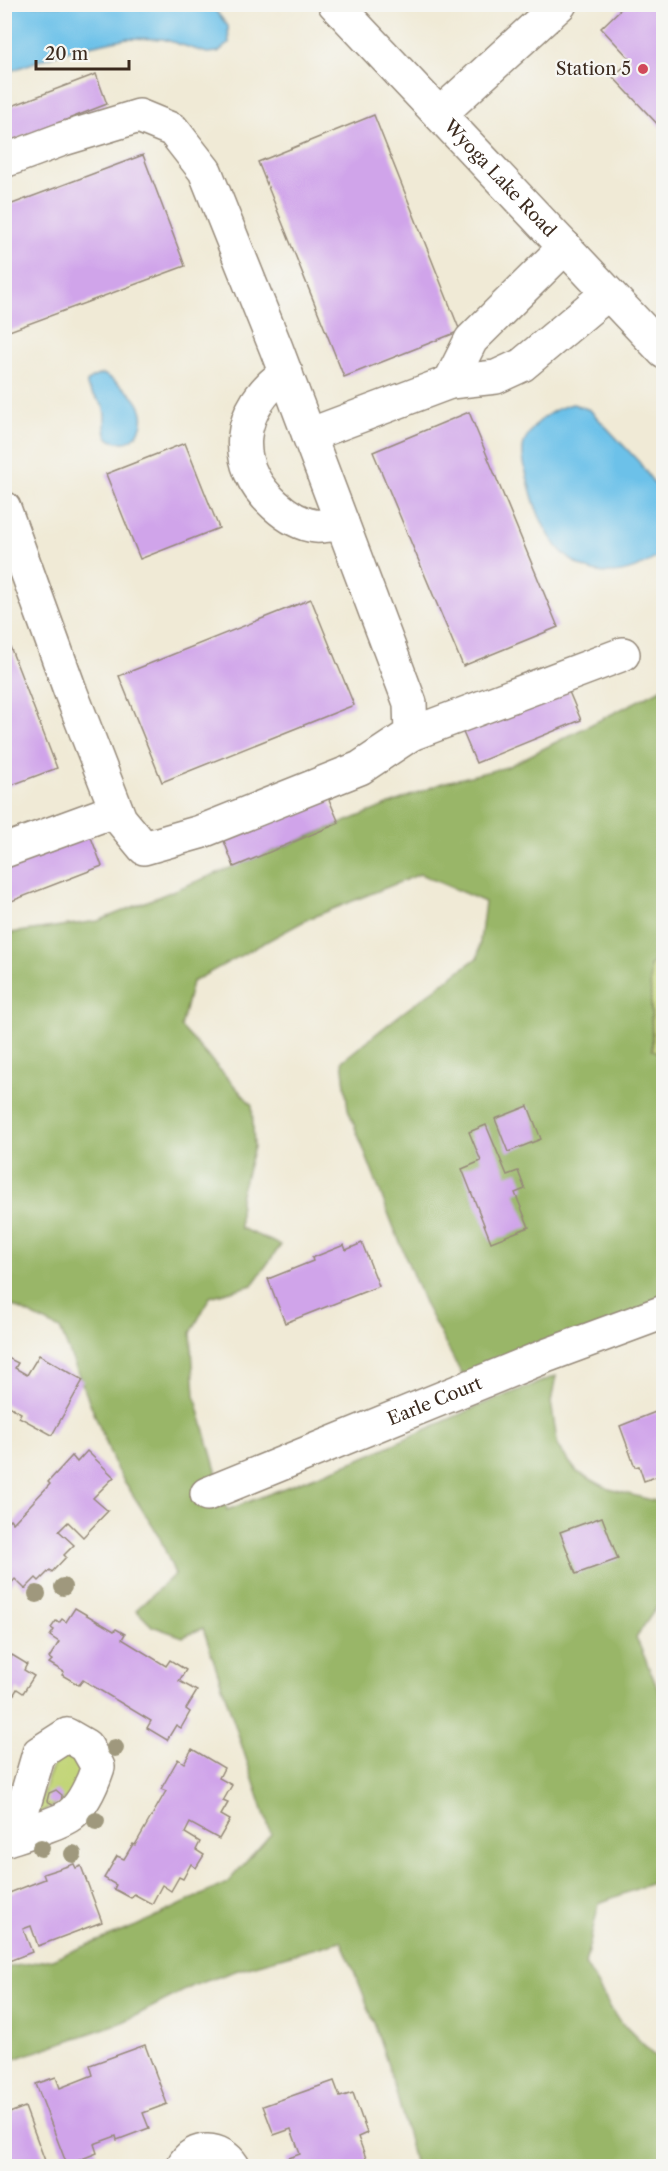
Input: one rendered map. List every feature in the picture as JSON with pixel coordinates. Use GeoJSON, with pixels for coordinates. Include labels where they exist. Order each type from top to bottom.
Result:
{"type":"FeatureCollection","features":[{"type":"Feature","properties":{"kind":"street","name":"Wyoga Lake Road"},"geometry":{"type":"LineString","coordinates":[[335,4],[663,352]]}},
{"type":"Feature","properties":{"kind":"street"},"geometry":{"type":"LineString","coordinates":[[440,114],[560,4]]}},
{"type":"Feature","properties":{"kind":"street"},"geometry":{"type":"LineString","coordinates":[[4,161],[63,139],[139,116],[173,130],[205,171],[286,373],[410,703],[411,734]]}},
{"type":"Feature","properties":{"kind":"street"},"geometry":{"type":"LineString","coordinates":[[450,382],[471,340],[566,247]]}},
{"type":"Feature","properties":{"kind":"street"},"geometry":{"type":"LineString","coordinates":[[309,435],[450,382],[496,377],[522,365],[608,293]]}},
{"type":"Feature","properties":{"kind":"street"},"geometry":{"type":"LineString","coordinates":[[286,373],[271,383],[257,399],[245,429],[244,455],[254,479],[267,498],[288,516],[315,526],[342,523]]}},
{"type":"Feature","properties":{"kind":"street"},"geometry":{"type":"LineString","coordinates":[[4,508],[116,810],[120,819],[144,848],[200,832],[360,768],[411,734],[624,654]]}},
{"type":"Feature","properties":{"kind":"street"},"geometry":{"type":"LineString","coordinates":[[4,851],[116,810]]}},
{"type":"Feature","properties":{"kind":"street","name":"Earle Court"},"geometry":{"type":"LineString","coordinates":[[207,1494],[548,1355],[663,1312]]}},
{"type":"Feature","properties":{"kind":"street"},"geometry":{"type":"LineString","coordinates":[[183,2166],[194,2154],[213,2151],[222,2154],[233,2166]]}},
{"type":"Feature","properties":{"kind":"green space"},"geometry":{"type":"Polygon","coordinates":[[[663,688],[664,948],[650,966],[652,1050],[664,1054],[663,1313],[469,1388],[425,1305],[348,1109],[342,1061],[478,957],[485,902],[420,874],[308,919],[192,982],[181,1027],[252,1105],[254,1147],[240,1197],[240,1228],[281,1245],[252,1285],[210,1297],[191,1333],[195,1396],[227,1510],[360,1459],[483,1404],[556,1376],[551,1402],[558,1447],[577,1472],[609,1489],[663,1503],[663,1598],[636,1637],[663,1701],[663,1879],[599,1903],[585,1964],[616,2017],[663,2064],[663,2166],[415,2166],[384,2052],[341,1941],[241,1969],[195,1985],[123,2022],[5,2062],[5,1968],[52,1959],[136,1926],[227,1883],[271,1834],[203,1628],[183,1637],[152,1626],[136,1610],[175,1574],[159,1536],[117,1470],[60,1329],[5,1302],[4,934],[98,921],[442,783],[507,767],[663,688]]]}},
{"type":"Feature","properties":{"kind":"green space"},"geometry":{"type":"Polygon","coordinates":[[[663,948],[663,1054],[653,1050],[650,966],[663,948]]]}},
{"type":"Feature","properties":{"kind":"green space"},"geometry":{"type":"Polygon","coordinates":[[[65,1750],[87,1755],[80,1792],[39,1813],[38,1809],[48,1777],[65,1750]]]}},
{"type":"Feature","properties":{"kind":"water"},"geometry":{"type":"Polygon","coordinates":[[[4,5],[211,5],[228,26],[229,43],[218,52],[207,53],[163,39],[127,38],[66,51],[5,73],[4,5]]]}},
{"type":"Feature","properties":{"kind":"water"},"geometry":{"type":"Polygon","coordinates":[[[103,374],[133,396],[142,411],[140,429],[129,441],[115,441],[107,435],[104,409],[87,385],[88,381],[103,374]]]}},
{"type":"Feature","properties":{"kind":"water"},"geometry":{"type":"Polygon","coordinates":[[[573,404],[590,410],[639,462],[663,496],[663,553],[638,567],[616,573],[596,572],[578,564],[562,552],[538,513],[524,465],[524,443],[532,429],[544,418],[558,409],[573,404]]]}},
{"type":"Feature","properties":{"kind":"building","name":"Station 5"},"geometry":{"type":"Polygon","coordinates":[[[626,4],[664,4],[664,131],[613,77],[631,60],[601,28],[626,4]]]}},
{"type":"Feature","properties":{"kind":"building"},"geometry":{"type":"Polygon","coordinates":[[[96,74],[107,104],[4,144],[4,109],[96,74]]]}},
{"type":"Feature","properties":{"kind":"building"},"geometry":{"type":"Polygon","coordinates":[[[374,115],[460,331],[344,377],[258,162],[374,115]]]}},
{"type":"Feature","properties":{"kind":"building"},"geometry":{"type":"Polygon","coordinates":[[[143,155],[185,266],[4,333],[4,207],[143,155]]]}},
{"type":"Feature","properties":{"kind":"building"},"geometry":{"type":"Polygon","coordinates":[[[469,412],[558,627],[463,666],[373,452],[469,412]]]}},
{"type":"Feature","properties":{"kind":"building"},"geometry":{"type":"Polygon","coordinates":[[[185,443],[219,528],[140,559],[106,474],[185,443]]]}},
{"type":"Feature","properties":{"kind":"building"},"geometry":{"type":"Polygon","coordinates":[[[311,599],[354,705],[162,782],[119,676],[311,599]]]}},
{"type":"Feature","properties":{"kind":"building"},"geometry":{"type":"Polygon","coordinates":[[[4,631],[57,768],[4,788],[4,631]]]}},
{"type":"Feature","properties":{"kind":"building"},"geometry":{"type":"Polygon","coordinates":[[[567,687],[581,720],[476,763],[462,730],[567,687]]]}},
{"type":"Feature","properties":{"kind":"building"},"geometry":{"type":"Polygon","coordinates":[[[325,790],[339,823],[234,867],[221,833],[325,790]]]}},
{"type":"Feature","properties":{"kind":"building"},"geometry":{"type":"Polygon","coordinates":[[[89,832],[102,866],[4,904],[4,865],[89,832]]]}},
{"type":"Feature","properties":{"kind":"building"},"geometry":{"type":"Polygon","coordinates":[[[528,1106],[541,1139],[508,1152],[495,1119],[528,1106]]]}},
{"type":"Feature","properties":{"kind":"building"},"geometry":{"type":"Polygon","coordinates":[[[486,1125],[507,1175],[518,1171],[525,1189],[515,1193],[529,1227],[491,1242],[462,1169],[481,1161],[469,1132],[486,1125]]]}},
{"type":"Feature","properties":{"kind":"building"},"geometry":{"type":"Polygon","coordinates":[[[362,1243],[379,1286],[285,1323],[268,1279],[313,1261],[312,1258],[344,1245],[346,1250],[362,1243]]]}},
{"type":"Feature","properties":{"kind":"building"},"geometry":{"type":"Polygon","coordinates":[[[39,1355],[83,1380],[52,1435],[19,1417],[21,1413],[4,1403],[4,1356],[18,1363],[15,1368],[27,1375],[39,1355]]]}},
{"type":"Feature","properties":{"kind":"building"},"geometry":{"type":"Polygon","coordinates":[[[658,1411],[664,1426],[664,1474],[644,1481],[639,1466],[635,1467],[620,1426],[658,1411]]]}},
{"type":"Feature","properties":{"kind":"building"},"geometry":{"type":"Polygon","coordinates":[[[87,1451],[114,1477],[93,1498],[108,1511],[83,1537],[68,1522],[59,1531],[74,1545],[64,1555],[66,1557],[52,1572],[50,1570],[39,1581],[36,1578],[25,1589],[15,1579],[8,1587],[4,1584],[4,1525],[10,1519],[13,1523],[50,1484],[48,1482],[72,1456],[77,1462],[87,1451]]]}},
{"type":"Feature","properties":{"kind":"building"},"geometry":{"type":"Polygon","coordinates":[[[602,1517],[618,1559],[576,1574],[560,1532],[602,1517]]]}},
{"type":"Feature","properties":{"kind":"building"},"geometry":{"type":"Polygon","coordinates":[[[75,1608],[114,1631],[116,1629],[125,1634],[122,1639],[166,1666],[170,1660],[186,1670],[179,1681],[197,1691],[186,1709],[190,1712],[181,1728],[176,1725],[167,1740],[147,1728],[151,1721],[83,1680],[79,1685],[62,1675],[64,1672],[49,1663],[52,1660],[49,1658],[59,1642],[50,1636],[54,1630],[51,1628],[56,1621],[59,1623],[62,1619],[66,1622],[75,1608]]]}},
{"type":"Feature","properties":{"kind":"building"},"geometry":{"type":"Polygon","coordinates":[[[12,1655],[27,1664],[24,1670],[34,1676],[23,1693],[17,1689],[7,1706],[4,1705],[4,1656],[10,1659],[12,1655]]]}},
{"type":"Feature","properties":{"kind":"building"},"geometry":{"type":"Polygon","coordinates":[[[192,1749],[224,1768],[219,1778],[232,1785],[223,1801],[228,1803],[221,1815],[230,1820],[219,1839],[190,1823],[185,1833],[200,1842],[196,1850],[204,1855],[196,1868],[191,1864],[183,1879],[179,1877],[171,1891],[162,1885],[152,1904],[134,1894],[131,1898],[114,1889],[116,1885],[104,1878],[117,1856],[124,1859],[133,1844],[135,1845],[166,1791],[161,1789],[178,1759],[184,1763],[192,1749]]]}},
{"type":"Feature","properties":{"kind":"building"},"geometry":{"type":"Polygon","coordinates":[[[56,1790],[62,1795],[61,1803],[54,1805],[47,1801],[49,1793],[56,1790]]]}},
{"type":"Feature","properties":{"kind":"building"},"geometry":{"type":"Polygon","coordinates":[[[74,1864],[76,1868],[81,1866],[102,1922],[38,1946],[31,1926],[23,1929],[32,1952],[4,1963],[4,1895],[45,1879],[43,1874],[74,1864]]]}},
{"type":"Feature","properties":{"kind":"building"},"geometry":{"type":"Polygon","coordinates":[[[145,2045],[167,2104],[143,2113],[149,2128],[117,2140],[116,2136],[94,2144],[97,2153],[67,2165],[36,2084],[56,2077],[60,2088],[93,2075],[90,2065],[145,2045]]]}},
{"type":"Feature","properties":{"kind":"building"},"geometry":{"type":"Polygon","coordinates":[[[334,2081],[340,2097],[353,2093],[367,2133],[358,2137],[369,2166],[289,2166],[286,2159],[300,2154],[291,2129],[274,2135],[263,2106],[334,2081]]]}},
{"type":"Feature","properties":{"kind":"building"},"geometry":{"type":"Polygon","coordinates":[[[25,2107],[47,2166],[4,2166],[4,2115],[25,2107]]]}},
{"type":"Feature","properties":{"kind":"place","name":"Station 5"},"geometry":{"type":"Point","coordinates":[643,69]}}]}
